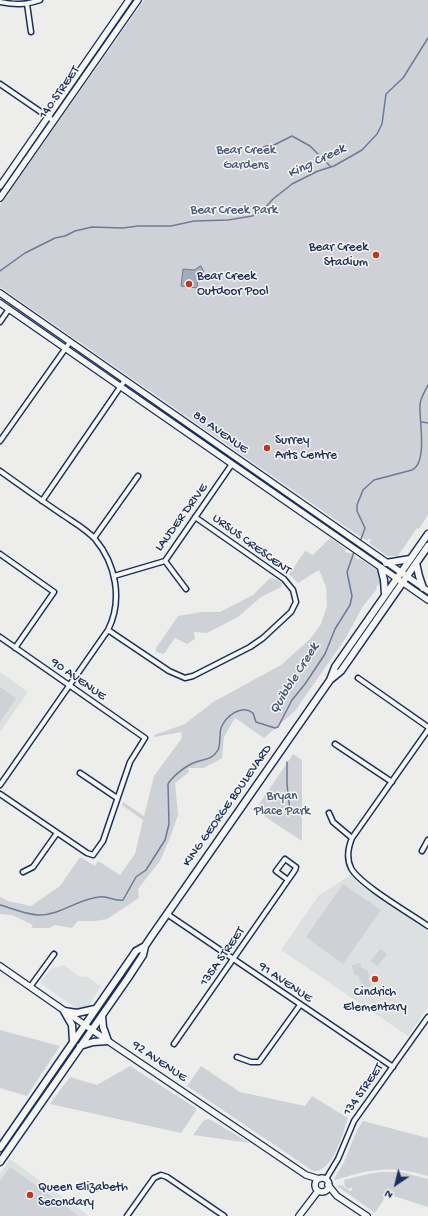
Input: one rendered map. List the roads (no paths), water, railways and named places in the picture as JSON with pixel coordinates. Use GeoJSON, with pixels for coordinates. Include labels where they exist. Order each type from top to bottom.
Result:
{"type":"FeatureCollection","features":[{"type":"Feature","properties":{"kind":"main road","name":"140 STREET"},"geometry":{"type":"LineString","coordinates":[[0,186],[48,117],[134,1]]}},
{"type":"Feature","properties":{"kind":"main road","name":"140 STREET"},"geometry":{"type":"LineString","coordinates":[[0,198],[54,121],[134,1]]}},
{"type":"Feature","properties":{"kind":"main road","name":"88 AVENUE"},"geometry":{"type":"LineString","coordinates":[[0,293],[386,563],[426,589]]}},
{"type":"Feature","properties":{"kind":"main road","name":"88 AVENUE"},"geometry":{"type":"LineString","coordinates":[[0,302],[428,600]]}},
{"type":"Feature","properties":{"kind":"main road"},"geometry":{"type":"LineString","coordinates":[[232,464],[242,462]]}},
{"type":"Feature","properties":{"kind":"main road","name":"KING GEORGE BOULEVARD"},"geometry":{"type":"LineString","coordinates":[[0,1162],[102,1016],[143,955],[145,946],[330,680],[335,667],[428,534]]}},
{"type":"Feature","properties":{"kind":"main road","name":"KING GEORGE BOULEVARD"},"geometry":{"type":"LineString","coordinates":[[330,680],[341,671],[428,546]]}},
{"type":"Feature","properties":{"kind":"main road"},"geometry":{"type":"LineString","coordinates":[[386,563],[410,559]]}},
{"type":"Feature","properties":{"kind":"main road"},"geometry":{"type":"LineString","coordinates":[[416,563],[426,589]]}},
{"type":"Feature","properties":{"kind":"main road"},"geometry":{"type":"LineString","coordinates":[[381,568],[384,580],[385,595]]}},
{"type":"Feature","properties":{"kind":"main road","name":"KING GEORGE BOULEVARD"},"geometry":{"type":"LineString","coordinates":[[0,1148],[84,1024],[136,951],[145,946]]}},
{"type":"Feature","properties":{"kind":"main road","name":"92 AVENUE"},"geometry":{"type":"LineString","coordinates":[[0,966],[91,1030],[306,1175]]}},
{"type":"Feature","properties":{"kind":"main road"},"geometry":{"type":"LineString","coordinates":[[64,1011],[77,1013],[95,1009]]}},
{"type":"Feature","properties":{"kind":"main road"},"geometry":{"type":"LineString","coordinates":[[64,1011],[72,1025],[73,1041]]}},
{"type":"Feature","properties":{"kind":"main road"},"geometry":{"type":"LineString","coordinates":[[80,1046],[93,1042],[108,1041],[103,1027],[102,1016]]}},
{"type":"Feature","properties":{"kind":"main road"},"geometry":{"type":"LineString","coordinates":[[306,1175],[327,1182],[337,1196]]}},
{"type":"Feature","properties":{"kind":"main road"},"geometry":{"type":"LineString","coordinates":[[306,1175],[319,1189],[337,1196],[366,1216]]}},
{"type":"Feature","properties":{"kind":"main road"},"geometry":{"type":"LineString","coordinates":[[319,1179],[316,1181],[319,1189]]}},
{"type":"Feature","properties":{"kind":"main road"},"geometry":{"type":"LineString","coordinates":[[319,1189],[327,1189],[327,1182]]}},
{"type":"Feature","properties":{"kind":"main road"},"geometry":{"type":"LineString","coordinates":[[299,1216],[319,1189]]}},
{"type":"Feature","properties":{"kind":"street"},"geometry":{"type":"LineString","coordinates":[[0,2],[8,4],[27,4],[40,0]]}},
{"type":"Feature","properties":{"kind":"street"},"geometry":{"type":"LineString","coordinates":[[27,4],[31,32]]}},
{"type":"Feature","properties":{"kind":"street"},"geometry":{"type":"LineString","coordinates":[[0,84],[54,121]]}},
{"type":"Feature","properties":{"kind":"street"},"geometry":{"type":"LineString","coordinates":[[0,322],[9,309]]}},
{"type":"Feature","properties":{"kind":"street"},"geometry":{"type":"LineString","coordinates":[[0,441],[70,342]]}},
{"type":"Feature","properties":{"kind":"street"},"geometry":{"type":"LineString","coordinates":[[42,501],[125,380]]}},
{"type":"Feature","properties":{"kind":"street","name":"LAUDER DRIVE"},"geometry":{"type":"LineString","coordinates":[[114,576],[165,560],[232,464]]}},
{"type":"Feature","properties":{"kind":"street"},"geometry":{"type":"LineString","coordinates":[[0,471],[94,538],[110,563],[114,576],[116,603],[114,615],[108,630],[0,785]]}},
{"type":"Feature","properties":{"kind":"street"},"geometry":{"type":"LineString","coordinates":[[94,538],[138,476]]}},
{"type":"Feature","properties":{"kind":"street","name":"URSUS CRESCENT"},"geometry":{"type":"LineString","coordinates":[[108,630],[169,671],[185,678],[193,676],[250,647],[263,638],[291,612],[296,602],[294,590],[284,579],[196,517]]}},
{"type":"Feature","properties":{"kind":"street"},"geometry":{"type":"LineString","coordinates":[[0,554],[54,592],[15,648]]}},
{"type":"Feature","properties":{"kind":"street"},"geometry":{"type":"LineString","coordinates":[[165,560],[186,589]]}},
{"type":"Feature","properties":{"kind":"street","name":"90 AVENUE"},"geometry":{"type":"LineString","coordinates":[[0,637],[145,738],[130,762],[117,798]]}},
{"type":"Feature","properties":{"kind":"street"},"geometry":{"type":"LineString","coordinates":[[358,678],[428,727]]}},
{"type":"Feature","properties":{"kind":"street"},"geometry":{"type":"LineString","coordinates":[[428,730],[352,838],[348,854],[351,868],[362,881],[428,926]]}},
{"type":"Feature","properties":{"kind":"street"},"geometry":{"type":"LineString","coordinates":[[336,744],[392,782]]}},
{"type":"Feature","properties":{"kind":"street"},"geometry":{"type":"LineString","coordinates":[[0,794],[87,854],[93,855],[103,841],[117,798],[80,773]]}},
{"type":"Feature","properties":{"kind":"street"},"geometry":{"type":"LineString","coordinates":[[329,813],[333,822],[352,838]]}},
{"type":"Feature","properties":{"kind":"street"},"geometry":{"type":"LineString","coordinates":[[22,872],[33,867],[56,833]]}},
{"type":"Feature","properties":{"kind":"street"},"geometry":{"type":"LineString","coordinates":[[422,851],[428,840]]}},
{"type":"Feature","properties":{"kind":"street","name":"135A STREET"},"geometry":{"type":"LineString","coordinates":[[174,1044],[234,960],[288,880],[296,868],[285,860],[276,871],[288,880]]}},
{"type":"Feature","properties":{"kind":"street","name":"91 AVENUE"},"geometry":{"type":"LineString","coordinates":[[167,914],[393,1068]]}},
{"type":"Feature","properties":{"kind":"street"},"geometry":{"type":"LineString","coordinates":[[30,987],[54,954]]}},
{"type":"Feature","properties":{"kind":"street"},"geometry":{"type":"LineString","coordinates":[[237,1057],[251,1062],[259,1062],[300,1004]]}},
{"type":"Feature","properties":{"kind":"street","name":"134 STREET"},"geometry":{"type":"LineString","coordinates":[[327,1182],[354,1121],[428,1018]]}},
{"type":"Feature","properties":{"kind":"street"},"geometry":{"type":"LineString","coordinates":[[127,1216],[154,1178],[161,1175],[167,1177],[224,1216]]}},
{"type":"Feature","properties":{"kind":"street"},"geometry":{"type":"LineString","coordinates":[[212,1216],[216,1211]]}},
{"type":"Feature","properties":{"kind":"water"},"geometry":{"type":"Polygon","coordinates":[[[201,266],[204,272],[198,276],[197,288],[181,286],[183,269],[194,270],[201,266]]]}},
{"type":"Feature","properties":{"kind":"waterway","name":"King Creek"},"geometry":{"type":"LineString","coordinates":[[0,271],[25,253],[55,238],[92,227],[123,228],[138,226],[171,226],[194,221],[228,220],[252,216],[262,211],[273,199],[292,184],[318,171],[334,166],[362,150],[377,134],[382,124],[386,94],[403,78],[428,38]]}},
{"type":"Feature","properties":{"kind":"waterway"},"geometry":{"type":"LineString","coordinates":[[258,151],[266,146],[274,145],[292,136],[310,146],[331,167]]}},
{"type":"Feature","properties":{"kind":"waterway","name":"Quibble Creek"},"geometry":{"type":"LineString","coordinates":[[360,542],[365,528],[357,511],[357,505],[363,490],[374,480],[412,470],[417,466],[420,459],[422,441],[420,403],[428,385]]}},
{"type":"Feature","properties":{"kind":"waterway","name":"Quibble Creek"},"geometry":{"type":"LineString","coordinates":[[422,422],[428,423]]}},
{"type":"Feature","properties":{"kind":"waterway","name":"Quibble Creek"},"geometry":{"type":"LineString","coordinates":[[0,905],[25,913],[40,915],[55,912],[91,898],[105,897],[123,900],[136,877],[146,870],[165,840],[169,824],[168,784],[172,778],[195,762],[209,758],[216,754],[220,742],[221,728],[226,719],[234,713],[244,710],[248,711],[253,713],[256,722],[275,728],[278,727],[292,700],[305,684],[325,654],[335,629],[350,605],[352,596],[347,572],[354,552]]}},
{"type":"Feature","properties":{"kind":"waterway"},"geometry":{"type":"LineString","coordinates":[[287,762],[287,784],[290,812]]}},
{"type":"Feature","properties":{"kind":"place","name":"Bear Creek Stadium"},"geometry":{"type":"Point","coordinates":[376,255]}},
{"type":"Feature","properties":{"kind":"place","name":"Bear Creek Outdoor Pool"},"geometry":{"type":"Point","coordinates":[189,284]}},
{"type":"Feature","properties":{"kind":"place","name":"Surrey Arts Centre"},"geometry":{"type":"Point","coordinates":[267,448]}},
{"type":"Feature","properties":{"kind":"place","name":"Cindrich Elementary"},"geometry":{"type":"Point","coordinates":[375,979]}},
{"type":"Feature","properties":{"kind":"place","name":"Queen Elizabeth Secondary"},"geometry":{"type":"Point","coordinates":[30,1195]}},
{"type":"Feature","properties":{"kind":"park label","name":"Bear Creek Gardens"},"geometry":{"type":"Point","coordinates":[246,158]}},
{"type":"Feature","properties":{"kind":"park label","name":"Bear Creek Park"},"geometry":{"type":"Point","coordinates":[234,211]}},
{"type":"Feature","properties":{"kind":"park label","name":"Bryan Place Park"},"geometry":{"type":"Point","coordinates":[282,804]}}]}
